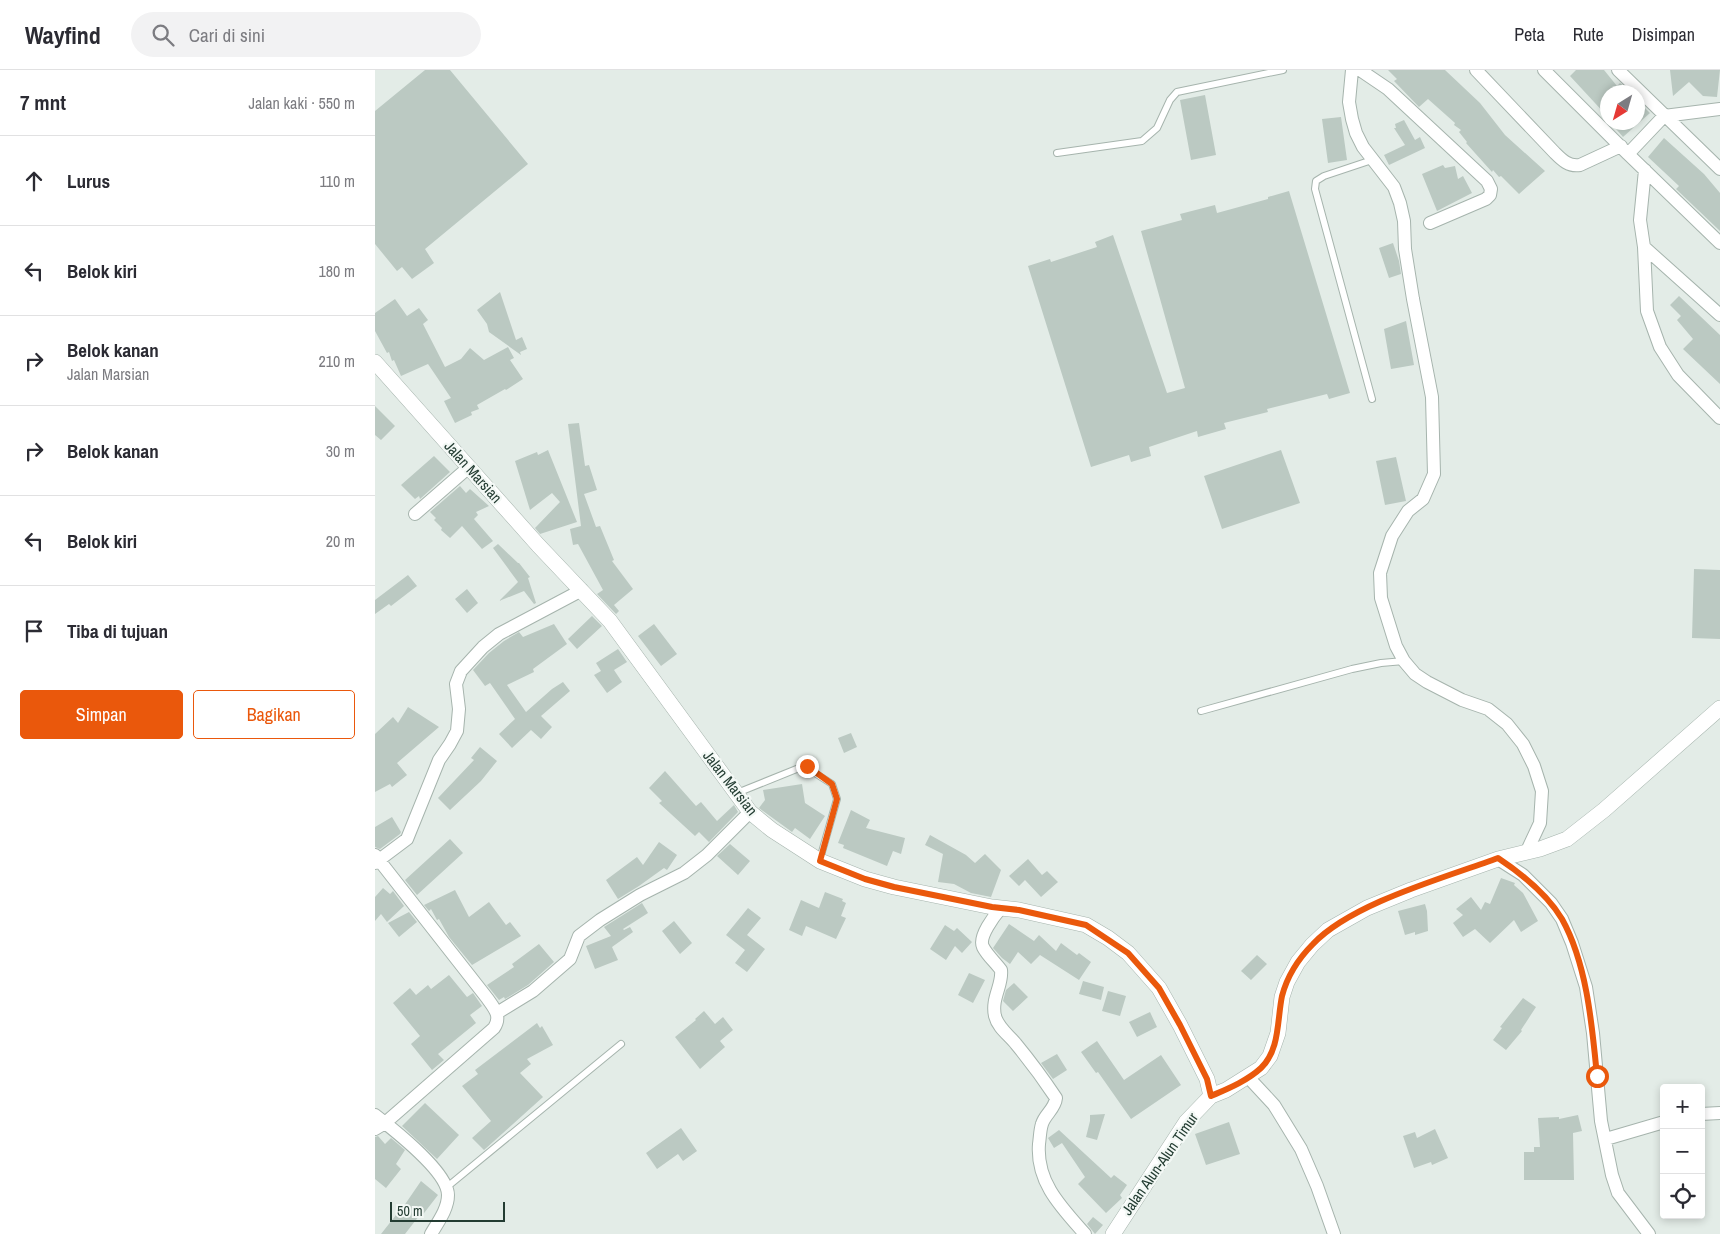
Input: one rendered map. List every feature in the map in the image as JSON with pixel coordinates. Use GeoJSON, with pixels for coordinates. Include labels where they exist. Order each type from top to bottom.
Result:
{"type":"FeatureCollection","features":[{"type":"Feature","properties":{"kind":"street"},"geometry":{"type":"LineString","coordinates":[[1353,70],[1349,102],[1352,119],[1363,147],[1394,187],[1401,203],[1405,249],[1432,397],[1433,474],[1423,499],[1408,511],[1392,536],[1380,573],[1381,598],[1396,646],[1404,661],[1415,674],[1462,700],[1488,709],[1507,724],[1523,744],[1534,766],[1541,791],[1540,823],[1526,853]]}},
{"type":"Feature","properties":{"kind":"street"},"geometry":{"type":"LineString","coordinates":[[1360,70],[1375,75],[1487,181],[1491,190],[1490,195],[1486,199],[1430,223]]}},
{"type":"Feature","properties":{"kind":"street"},"geometry":{"type":"LineString","coordinates":[[1475,70],[1555,153],[1569,164],[1580,165],[1624,150],[1664,116],[1720,109]]}},
{"type":"Feature","properties":{"kind":"street"},"geometry":{"type":"LineString","coordinates":[[1544,70],[1720,243]]}},
{"type":"Feature","properties":{"kind":"street"},"geometry":{"type":"LineString","coordinates":[[1618,70],[1720,169]]}},
{"type":"Feature","properties":{"kind":"street"},"geometry":{"type":"LineString","coordinates":[[1645,170],[1640,220],[1644,247],[1647,311],[1660,347],[1678,375],[1720,418]]}},
{"type":"Feature","properties":{"kind":"street"},"geometry":{"type":"LineString","coordinates":[[1644,247],[1720,314]]}},
{"type":"Feature","properties":{"kind":"street","name":"Jalan Marsian"},"geometry":{"type":"LineString","coordinates":[[375,362],[538,545],[610,620],[750,812],[772,830],[820,861],[865,879],[894,887],[1019,910],[1086,925],[1128,953],[1159,988],[1207,1079],[1211,1096]]}},
{"type":"Feature","properties":{"kind":"street"},"geometry":{"type":"LineString","coordinates":[[415,514],[469,467]]}},
{"type":"Feature","properties":{"kind":"street"},"geometry":{"type":"LineString","coordinates":[[431,1234],[446,1205],[447,1187],[434,1169],[402,1136],[378,1122],[494,1028],[497,1024],[497,1012],[376,859],[407,839],[439,760],[457,731],[459,709],[455,684],[461,671],[483,647],[499,634],[583,590]]}},
{"type":"Feature","properties":{"kind":"street","name":"Jalan Alun-Alun Timur"},"geometry":{"type":"LineString","coordinates":[[1113,1234],[1186,1122],[1211,1096],[1248,1077],[1261,1068],[1270,1056],[1277,1033],[1282,997],[1287,982],[1298,962],[1328,930],[1367,908],[1391,898],[1498,858],[1526,853],[1567,839],[1692,734],[1720,708]]}},
{"type":"Feature","properties":{"kind":"street"},"geometry":{"type":"LineString","coordinates":[[497,1012],[533,991],[570,959],[579,936],[600,920],[640,895],[684,873],[707,855],[750,812]]}},
{"type":"Feature","properties":{"kind":"street"},"geometry":{"type":"LineString","coordinates":[[1498,858],[1523,875],[1551,903],[1562,919],[1573,943],[1586,987],[1593,1033],[1601,1120],[1612,1175],[1618,1193],[1649,1234]]}},
{"type":"Feature","properties":{"kind":"street"},"geometry":{"type":"LineString","coordinates":[[1001,908],[995,915],[982,940],[982,945],[1001,970],[994,1008],[996,1018],[1001,1029],[1016,1044],[1056,1098],[1054,1107],[1042,1124],[1038,1156],[1045,1184],[1057,1202],[1085,1234]]}},
{"type":"Feature","properties":{"kind":"street"},"geometry":{"type":"LineString","coordinates":[[1248,1077],[1275,1105],[1301,1149],[1317,1186],[1334,1234]]}},
{"type":"Feature","properties":{"kind":"street"},"geometry":{"type":"LineString","coordinates":[[1705,1114],[1720,1113]]}},
{"type":"Feature","properties":{"kind":"street"},"geometry":{"type":"LineString","coordinates":[[1606,1139],[1660,1123]]}},
{"type":"Feature","properties":{"kind":"lane"},"geometry":{"type":"LineString","coordinates":[[1057,153],[1142,141],[1157,128],[1170,100],[1177,92],[1283,70]]}},
{"type":"Feature","properties":{"kind":"lane"},"geometry":{"type":"LineString","coordinates":[[1372,160],[1324,176],[1316,181],[1315,189],[1372,399]]}},
{"type":"Feature","properties":{"kind":"lane"},"geometry":{"type":"LineString","coordinates":[[1201,712],[1352,669],[1381,663],[1404,661]]}},
{"type":"Feature","properties":{"kind":"lane"},"geometry":{"type":"LineString","coordinates":[[736,794],[804,766],[832,784],[837,801],[820,861]]}},
{"type":"Feature","properties":{"kind":"lane"},"geometry":{"type":"LineString","coordinates":[[447,1187],[621,1044]]}},
{"type":"Feature","properties":{"kind":"building"},"geometry":{"type":"Polygon","coordinates":[[[425,70],[450,70],[528,164],[425,249],[434,263],[412,279],[402,267],[397,271],[375,244],[375,111],[425,70]]]}},
{"type":"Feature","properties":{"kind":"building"},"geometry":{"type":"Polygon","coordinates":[[[1388,70],[1445,70],[1480,103],[1505,135],[1545,171],[1519,194],[1501,176],[1499,177],[1493,170],[1492,172],[1466,143],[1459,132],[1461,130],[1454,125],[1455,123],[1428,99],[1419,107],[1394,81],[1397,79],[1388,70]]]}},
{"type":"Feature","properties":{"kind":"building"},"geometry":{"type":"Polygon","coordinates":[[[1576,70],[1604,70],[1616,85],[1600,85],[1600,108],[1570,76],[1576,70]]]}},
{"type":"Feature","properties":{"kind":"building"},"geometry":{"type":"Polygon","coordinates":[[[1670,70],[1720,70],[1717,97],[1703,96],[1689,82],[1673,96],[1670,70]]]}},
{"type":"Feature","properties":{"kind":"building"},"geometry":{"type":"Polygon","coordinates":[[[1205,95],[1216,155],[1191,160],[1180,100],[1205,95]]]}},
{"type":"Feature","properties":{"kind":"building"},"geometry":{"type":"Polygon","coordinates":[[[1645,108],[1650,113],[1645,117],[1645,108]]]}},
{"type":"Feature","properties":{"kind":"building"},"geometry":{"type":"Polygon","coordinates":[[[1341,117],[1347,160],[1328,163],[1322,119],[1341,117]]]}},
{"type":"Feature","properties":{"kind":"building"},"geometry":{"type":"Polygon","coordinates":[[[1404,120],[1415,140],[1420,137],[1425,148],[1389,165],[1384,155],[1405,145],[1394,128],[1396,128],[1395,124],[1404,120]]]}},
{"type":"Feature","properties":{"kind":"building"},"geometry":{"type":"Polygon","coordinates":[[[1617,130],[1631,130],[1623,137],[1617,130]]]}},
{"type":"Feature","properties":{"kind":"building"},"geometry":{"type":"Polygon","coordinates":[[[1664,138],[1704,174],[1720,193],[1720,231],[1676,189],[1679,186],[1648,157],[1664,138]]]}},
{"type":"Feature","properties":{"kind":"building"},"geometry":{"type":"Polygon","coordinates":[[[1443,165],[1445,168],[1455,166],[1458,179],[1463,176],[1472,193],[1437,211],[1422,174],[1443,165]]]}},
{"type":"Feature","properties":{"kind":"building"},"geometry":{"type":"Polygon","coordinates":[[[1289,191],[1350,393],[1329,399],[1327,394],[1267,409],[1268,412],[1224,423],[1226,429],[1198,437],[1197,431],[1149,447],[1151,456],[1131,462],[1129,455],[1091,467],[1028,266],[1050,259],[1051,262],[1097,247],[1095,242],[1113,235],[1167,393],[1185,388],[1141,231],[1182,220],[1180,214],[1215,205],[1217,213],[1268,199],[1268,197],[1289,191]]]}},
{"type":"Feature","properties":{"kind":"building"},"geometry":{"type":"Polygon","coordinates":[[[1393,243],[1401,274],[1389,278],[1379,248],[1393,243]]]}},
{"type":"Feature","properties":{"kind":"building"},"geometry":{"type":"Polygon","coordinates":[[[500,292],[516,340],[522,337],[527,349],[520,352],[521,355],[489,332],[487,324],[477,310],[500,292]]]}},
{"type":"Feature","properties":{"kind":"building"},"geometry":{"type":"Polygon","coordinates":[[[1679,296],[1720,335],[1720,384],[1683,349],[1693,339],[1677,320],[1681,316],[1670,305],[1679,296]]]}},
{"type":"Feature","properties":{"kind":"building"},"geometry":{"type":"Polygon","coordinates":[[[395,299],[407,316],[419,308],[428,320],[423,324],[445,367],[461,359],[470,348],[484,360],[508,347],[514,358],[510,360],[523,379],[477,405],[479,409],[471,412],[472,415],[455,423],[444,401],[451,398],[428,364],[401,376],[394,360],[392,361],[389,352],[387,353],[375,331],[375,313],[395,299]]]}},
{"type":"Feature","properties":{"kind":"building"},"geometry":{"type":"Polygon","coordinates":[[[1406,321],[1414,365],[1391,369],[1384,329],[1406,321]]]}},
{"type":"Feature","properties":{"kind":"building"},"geometry":{"type":"Polygon","coordinates":[[[375,406],[395,426],[381,440],[375,435],[375,406]]]}},
{"type":"Feature","properties":{"kind":"building"},"geometry":{"type":"Polygon","coordinates":[[[579,423],[585,466],[589,465],[597,490],[584,494],[596,527],[600,526],[614,560],[612,561],[633,589],[614,605],[619,611],[616,614],[597,594],[603,590],[578,544],[573,545],[570,529],[581,526],[568,424],[579,423]]]}},
{"type":"Feature","properties":{"kind":"building"},"geometry":{"type":"Polygon","coordinates":[[[548,450],[577,522],[540,534],[535,528],[560,502],[552,493],[530,510],[515,461],[537,452],[538,455],[548,450]]]}},
{"type":"Feature","properties":{"kind":"building"},"geometry":{"type":"Polygon","coordinates":[[[1281,450],[1300,503],[1222,529],[1204,476],[1281,450]]]}},
{"type":"Feature","properties":{"kind":"building"},"geometry":{"type":"Polygon","coordinates":[[[434,456],[450,472],[420,499],[419,496],[415,499],[401,485],[434,456]]]}},
{"type":"Feature","properties":{"kind":"building"},"geometry":{"type":"Polygon","coordinates":[[[1396,457],[1406,501],[1385,505],[1376,461],[1396,457]]]}},
{"type":"Feature","properties":{"kind":"building"},"geometry":{"type":"Polygon","coordinates":[[[460,486],[466,493],[470,489],[489,506],[476,512],[478,515],[474,519],[493,541],[482,549],[462,526],[450,538],[441,530],[442,528],[434,520],[436,518],[430,512],[460,486]]]}},
{"type":"Feature","properties":{"kind":"building"},"geometry":{"type":"Polygon","coordinates":[[[498,544],[519,563],[530,577],[528,578],[536,603],[534,604],[524,591],[499,601],[518,582],[493,548],[498,544]]]}},
{"type":"Feature","properties":{"kind":"building"},"geometry":{"type":"Polygon","coordinates":[[[1694,569],[1720,570],[1720,639],[1692,638],[1694,569]]]}},
{"type":"Feature","properties":{"kind":"building"},"geometry":{"type":"Polygon","coordinates":[[[408,575],[417,586],[391,606],[389,604],[375,614],[375,600],[408,575]]]}},
{"type":"Feature","properties":{"kind":"building"},"geometry":{"type":"Polygon","coordinates":[[[467,589],[478,603],[467,613],[455,599],[467,589]]]}},
{"type":"Feature","properties":{"kind":"building"},"geometry":{"type":"Polygon","coordinates":[[[592,616],[602,626],[577,649],[568,639],[592,616]]]}},
{"type":"Feature","properties":{"kind":"building"},"geometry":{"type":"Polygon","coordinates":[[[554,624],[567,644],[533,669],[534,672],[507,685],[526,712],[563,682],[570,691],[541,716],[552,727],[541,739],[531,730],[512,748],[499,734],[515,719],[490,683],[485,686],[473,670],[489,653],[519,632],[523,637],[554,624]]]}},
{"type":"Feature","properties":{"kind":"building"},"geometry":{"type":"Polygon","coordinates":[[[654,624],[677,654],[661,666],[638,636],[654,624]]]}},
{"type":"Feature","properties":{"kind":"building"},"geometry":{"type":"Polygon","coordinates":[[[618,649],[627,662],[614,670],[622,682],[607,693],[594,675],[601,671],[596,663],[618,649]]]}},
{"type":"Feature","properties":{"kind":"building"},"geometry":{"type":"Polygon","coordinates":[[[408,707],[439,727],[397,763],[407,775],[392,787],[390,784],[375,792],[375,734],[393,717],[398,723],[408,707]]]}},
{"type":"Feature","properties":{"kind":"building"},"geometry":{"type":"Polygon","coordinates":[[[851,733],[857,747],[844,753],[838,738],[851,733]]]}},
{"type":"Feature","properties":{"kind":"building"},"geometry":{"type":"Polygon","coordinates":[[[480,747],[497,761],[481,781],[450,810],[438,798],[474,760],[471,758],[480,747]]]}},
{"type":"Feature","properties":{"kind":"building"},"geometry":{"type":"Polygon","coordinates":[[[665,771],[696,806],[701,802],[717,821],[734,805],[738,812],[709,842],[699,832],[695,836],[659,803],[662,801],[649,788],[665,771]]]}},
{"type":"Feature","properties":{"kind":"building"},"geometry":{"type":"Polygon","coordinates":[[[802,784],[805,803],[825,816],[810,839],[795,828],[792,832],[759,808],[765,800],[763,790],[802,784]]]}},
{"type":"Feature","properties":{"kind":"building"},"geometry":{"type":"Polygon","coordinates":[[[851,810],[870,820],[866,828],[905,838],[901,854],[893,851],[887,866],[843,848],[844,845],[838,843],[851,810]]]}},
{"type":"Feature","properties":{"kind":"building"},"geometry":{"type":"Polygon","coordinates":[[[392,817],[401,832],[400,834],[380,849],[375,847],[375,827],[392,817]]]}},
{"type":"Feature","properties":{"kind":"building"},"geometry":{"type":"Polygon","coordinates":[[[930,835],[966,855],[975,863],[985,854],[1001,870],[991,897],[971,893],[954,884],[938,882],[943,854],[925,845],[930,835]]]}},
{"type":"Feature","properties":{"kind":"building"},"geometry":{"type":"Polygon","coordinates":[[[450,839],[463,853],[417,895],[405,880],[450,839]]]}},
{"type":"Feature","properties":{"kind":"building"},"geometry":{"type":"Polygon","coordinates":[[[659,842],[677,855],[667,870],[664,868],[618,899],[606,880],[637,857],[643,865],[659,842]]]}},
{"type":"Feature","properties":{"kind":"building"},"geometry":{"type":"Polygon","coordinates":[[[730,844],[750,861],[738,875],[717,856],[730,844]]]}},
{"type":"Feature","properties":{"kind":"building"},"geometry":{"type":"Polygon","coordinates":[[[1028,859],[1042,875],[1047,871],[1058,882],[1041,897],[1025,880],[1019,886],[1009,876],[1028,859]]]}},
{"type":"Feature","properties":{"kind":"building"},"geometry":{"type":"Polygon","coordinates":[[[1501,878],[1515,883],[1514,885],[1523,893],[1538,921],[1521,932],[1514,920],[1490,943],[1475,929],[1463,937],[1453,923],[1463,915],[1456,909],[1471,897],[1481,910],[1485,902],[1490,904],[1501,878]]]}},
{"type":"Feature","properties":{"kind":"building"},"geometry":{"type":"Polygon","coordinates":[[[383,888],[390,894],[393,891],[404,906],[387,922],[381,914],[375,921],[375,897],[383,888]]]}},
{"type":"Feature","properties":{"kind":"building"},"geometry":{"type":"Polygon","coordinates":[[[455,890],[469,917],[489,902],[506,925],[510,922],[521,936],[472,965],[449,937],[431,909],[429,911],[424,905],[455,890]]]}},
{"type":"Feature","properties":{"kind":"building"},"geometry":{"type":"Polygon","coordinates":[[[825,892],[843,899],[842,901],[846,903],[841,916],[846,918],[836,939],[806,926],[802,936],[789,930],[801,900],[819,908],[825,892]]]}},
{"type":"Feature","properties":{"kind":"building"},"geometry":{"type":"Polygon","coordinates":[[[642,903],[648,913],[623,929],[630,927],[633,932],[612,947],[618,960],[595,969],[586,946],[611,936],[604,927],[642,903]]]}},
{"type":"Feature","properties":{"kind":"building"},"geometry":{"type":"Polygon","coordinates":[[[1425,904],[1428,931],[1415,935],[1415,932],[1405,935],[1398,911],[1425,904]]]}},
{"type":"Feature","properties":{"kind":"building"},"geometry":{"type":"Polygon","coordinates":[[[748,908],[761,918],[747,935],[765,949],[747,972],[735,963],[745,950],[726,935],[748,908]]]}},
{"type":"Feature","properties":{"kind":"building"},"geometry":{"type":"Polygon","coordinates":[[[409,912],[417,922],[399,937],[388,923],[409,912]]]}},
{"type":"Feature","properties":{"kind":"building"},"geometry":{"type":"Polygon","coordinates":[[[674,921],[692,943],[680,954],[662,931],[674,921]]]}},
{"type":"Feature","properties":{"kind":"building"},"geometry":{"type":"Polygon","coordinates":[[[1009,924],[1034,941],[1039,935],[1056,951],[1061,943],[1077,955],[1079,953],[1091,962],[1079,980],[1040,955],[1031,964],[1018,952],[1010,964],[993,948],[1009,924]]]}},
{"type":"Feature","properties":{"kind":"building"},"geometry":{"type":"Polygon","coordinates":[[[945,925],[954,931],[957,928],[972,942],[962,953],[955,946],[946,960],[930,949],[945,925]]]}},
{"type":"Feature","properties":{"kind":"building"},"geometry":{"type":"Polygon","coordinates":[[[539,944],[554,962],[528,985],[505,999],[504,997],[499,1000],[487,985],[514,967],[512,964],[539,944]]]}},
{"type":"Feature","properties":{"kind":"building"},"geometry":{"type":"Polygon","coordinates":[[[1257,955],[1267,964],[1251,980],[1241,971],[1257,955]]]}},
{"type":"Feature","properties":{"kind":"building"},"geometry":{"type":"Polygon","coordinates":[[[969,973],[985,980],[973,1003],[958,995],[969,973]]]}},
{"type":"Feature","properties":{"kind":"building"},"geometry":{"type":"Polygon","coordinates":[[[449,975],[467,997],[473,993],[482,1006],[470,1015],[476,1023],[438,1054],[444,1060],[432,1070],[411,1044],[420,1036],[393,1003],[410,988],[416,995],[428,985],[431,989],[449,975]]]}},
{"type":"Feature","properties":{"kind":"building"},"geometry":{"type":"Polygon","coordinates":[[[1083,981],[1104,987],[1101,1000],[1079,994],[1083,981]]]}},
{"type":"Feature","properties":{"kind":"building"},"geometry":{"type":"Polygon","coordinates":[[[1014,983],[1028,997],[1013,1011],[1003,1001],[1006,990],[1014,983]]]}},
{"type":"Feature","properties":{"kind":"building"},"geometry":{"type":"Polygon","coordinates":[[[1108,991],[1126,996],[1120,1016],[1102,1011],[1108,991]]]}},
{"type":"Feature","properties":{"kind":"building"},"geometry":{"type":"Polygon","coordinates":[[[1523,998],[1536,1007],[1522,1031],[1506,1050],[1493,1040],[1502,1028],[1500,1027],[1523,998]]]}},
{"type":"Feature","properties":{"kind":"building"},"geometry":{"type":"Polygon","coordinates":[[[704,1011],[715,1024],[723,1017],[733,1030],[720,1041],[725,1047],[700,1069],[675,1037],[704,1011]]]}},
{"type":"Feature","properties":{"kind":"building"},"geometry":{"type":"Polygon","coordinates":[[[1150,1012],[1157,1027],[1137,1037],[1129,1022],[1150,1012]]]}},
{"type":"Feature","properties":{"kind":"building"},"geometry":{"type":"Polygon","coordinates":[[[537,1023],[540,1028],[542,1026],[553,1045],[527,1059],[531,1064],[520,1073],[543,1097],[484,1150],[472,1138],[491,1121],[462,1086],[478,1074],[475,1070],[537,1023]]]}},
{"type":"Feature","properties":{"kind":"building"},"geometry":{"type":"Polygon","coordinates":[[[1097,1041],[1124,1080],[1161,1055],[1181,1085],[1131,1119],[1098,1072],[1096,1073],[1081,1052],[1097,1041]]]}},
{"type":"Feature","properties":{"kind":"building"},"geometry":{"type":"Polygon","coordinates":[[[1057,1054],[1067,1070],[1053,1079],[1041,1063],[1057,1054]]]}},
{"type":"Feature","properties":{"kind":"building"},"geometry":{"type":"Polygon","coordinates":[[[425,1103],[459,1135],[437,1159],[402,1126],[425,1103]]]}},
{"type":"Feature","properties":{"kind":"building"},"geometry":{"type":"Polygon","coordinates":[[[1105,1114],[1097,1140],[1086,1137],[1090,1115],[1105,1114]]]}},
{"type":"Feature","properties":{"kind":"building"},"geometry":{"type":"Polygon","coordinates":[[[1578,1115],[1582,1131],[1573,1133],[1574,1180],[1524,1180],[1524,1152],[1534,1152],[1534,1147],[1540,1147],[1538,1118],[1559,1117],[1559,1119],[1578,1115]]]}},
{"type":"Feature","properties":{"kind":"building"},"geometry":{"type":"Polygon","coordinates":[[[1229,1122],[1240,1154],[1206,1165],[1195,1134],[1229,1122]]]}},
{"type":"Feature","properties":{"kind":"building"},"geometry":{"type":"Polygon","coordinates":[[[681,1128],[697,1151],[683,1161],[678,1154],[657,1169],[646,1153],[681,1128]]]}},
{"type":"Feature","properties":{"kind":"building"},"geometry":{"type":"Polygon","coordinates":[[[1435,1129],[1448,1158],[1432,1165],[1431,1162],[1414,1168],[1403,1136],[1415,1132],[1417,1138],[1435,1129]]]}},
{"type":"Feature","properties":{"kind":"building"},"geometry":{"type":"Polygon","coordinates":[[[1059,1130],[1111,1178],[1114,1175],[1127,1185],[1120,1195],[1122,1198],[1106,1213],[1078,1184],[1085,1177],[1062,1143],[1054,1148],[1048,1138],[1059,1130]]]}},
{"type":"Feature","properties":{"kind":"building"},"geometry":{"type":"Polygon","coordinates":[[[378,1136],[385,1144],[391,1138],[405,1150],[396,1164],[401,1169],[386,1188],[375,1179],[375,1137],[378,1136]]]}},
{"type":"Feature","properties":{"kind":"building"},"geometry":{"type":"Polygon","coordinates":[[[421,1181],[438,1195],[405,1234],[381,1234],[397,1216],[421,1181]]]}},
{"type":"Feature","properties":{"kind":"building"},"geometry":{"type":"Polygon","coordinates":[[[1093,1217],[1103,1225],[1095,1234],[1087,1224],[1093,1217]]]}},
{"type":"Feature","properties":{"kind":"route"},"geometry":{"type":"LineString","coordinates":[[807,766],[832,784],[837,799],[820,861],[865,879],[894,887],[992,907],[1019,910],[1086,925],[1108,938],[1128,953],[1159,988],[1207,1079],[1211,1096],[1226,1090],[1248,1077],[1261,1068],[1270,1056],[1281,1016],[1282,997],[1287,982],[1298,962],[1328,930],[1367,908],[1498,858],[1523,875],[1551,903],[1562,919],[1573,943],[1586,987],[1597,1076]]}}]}
